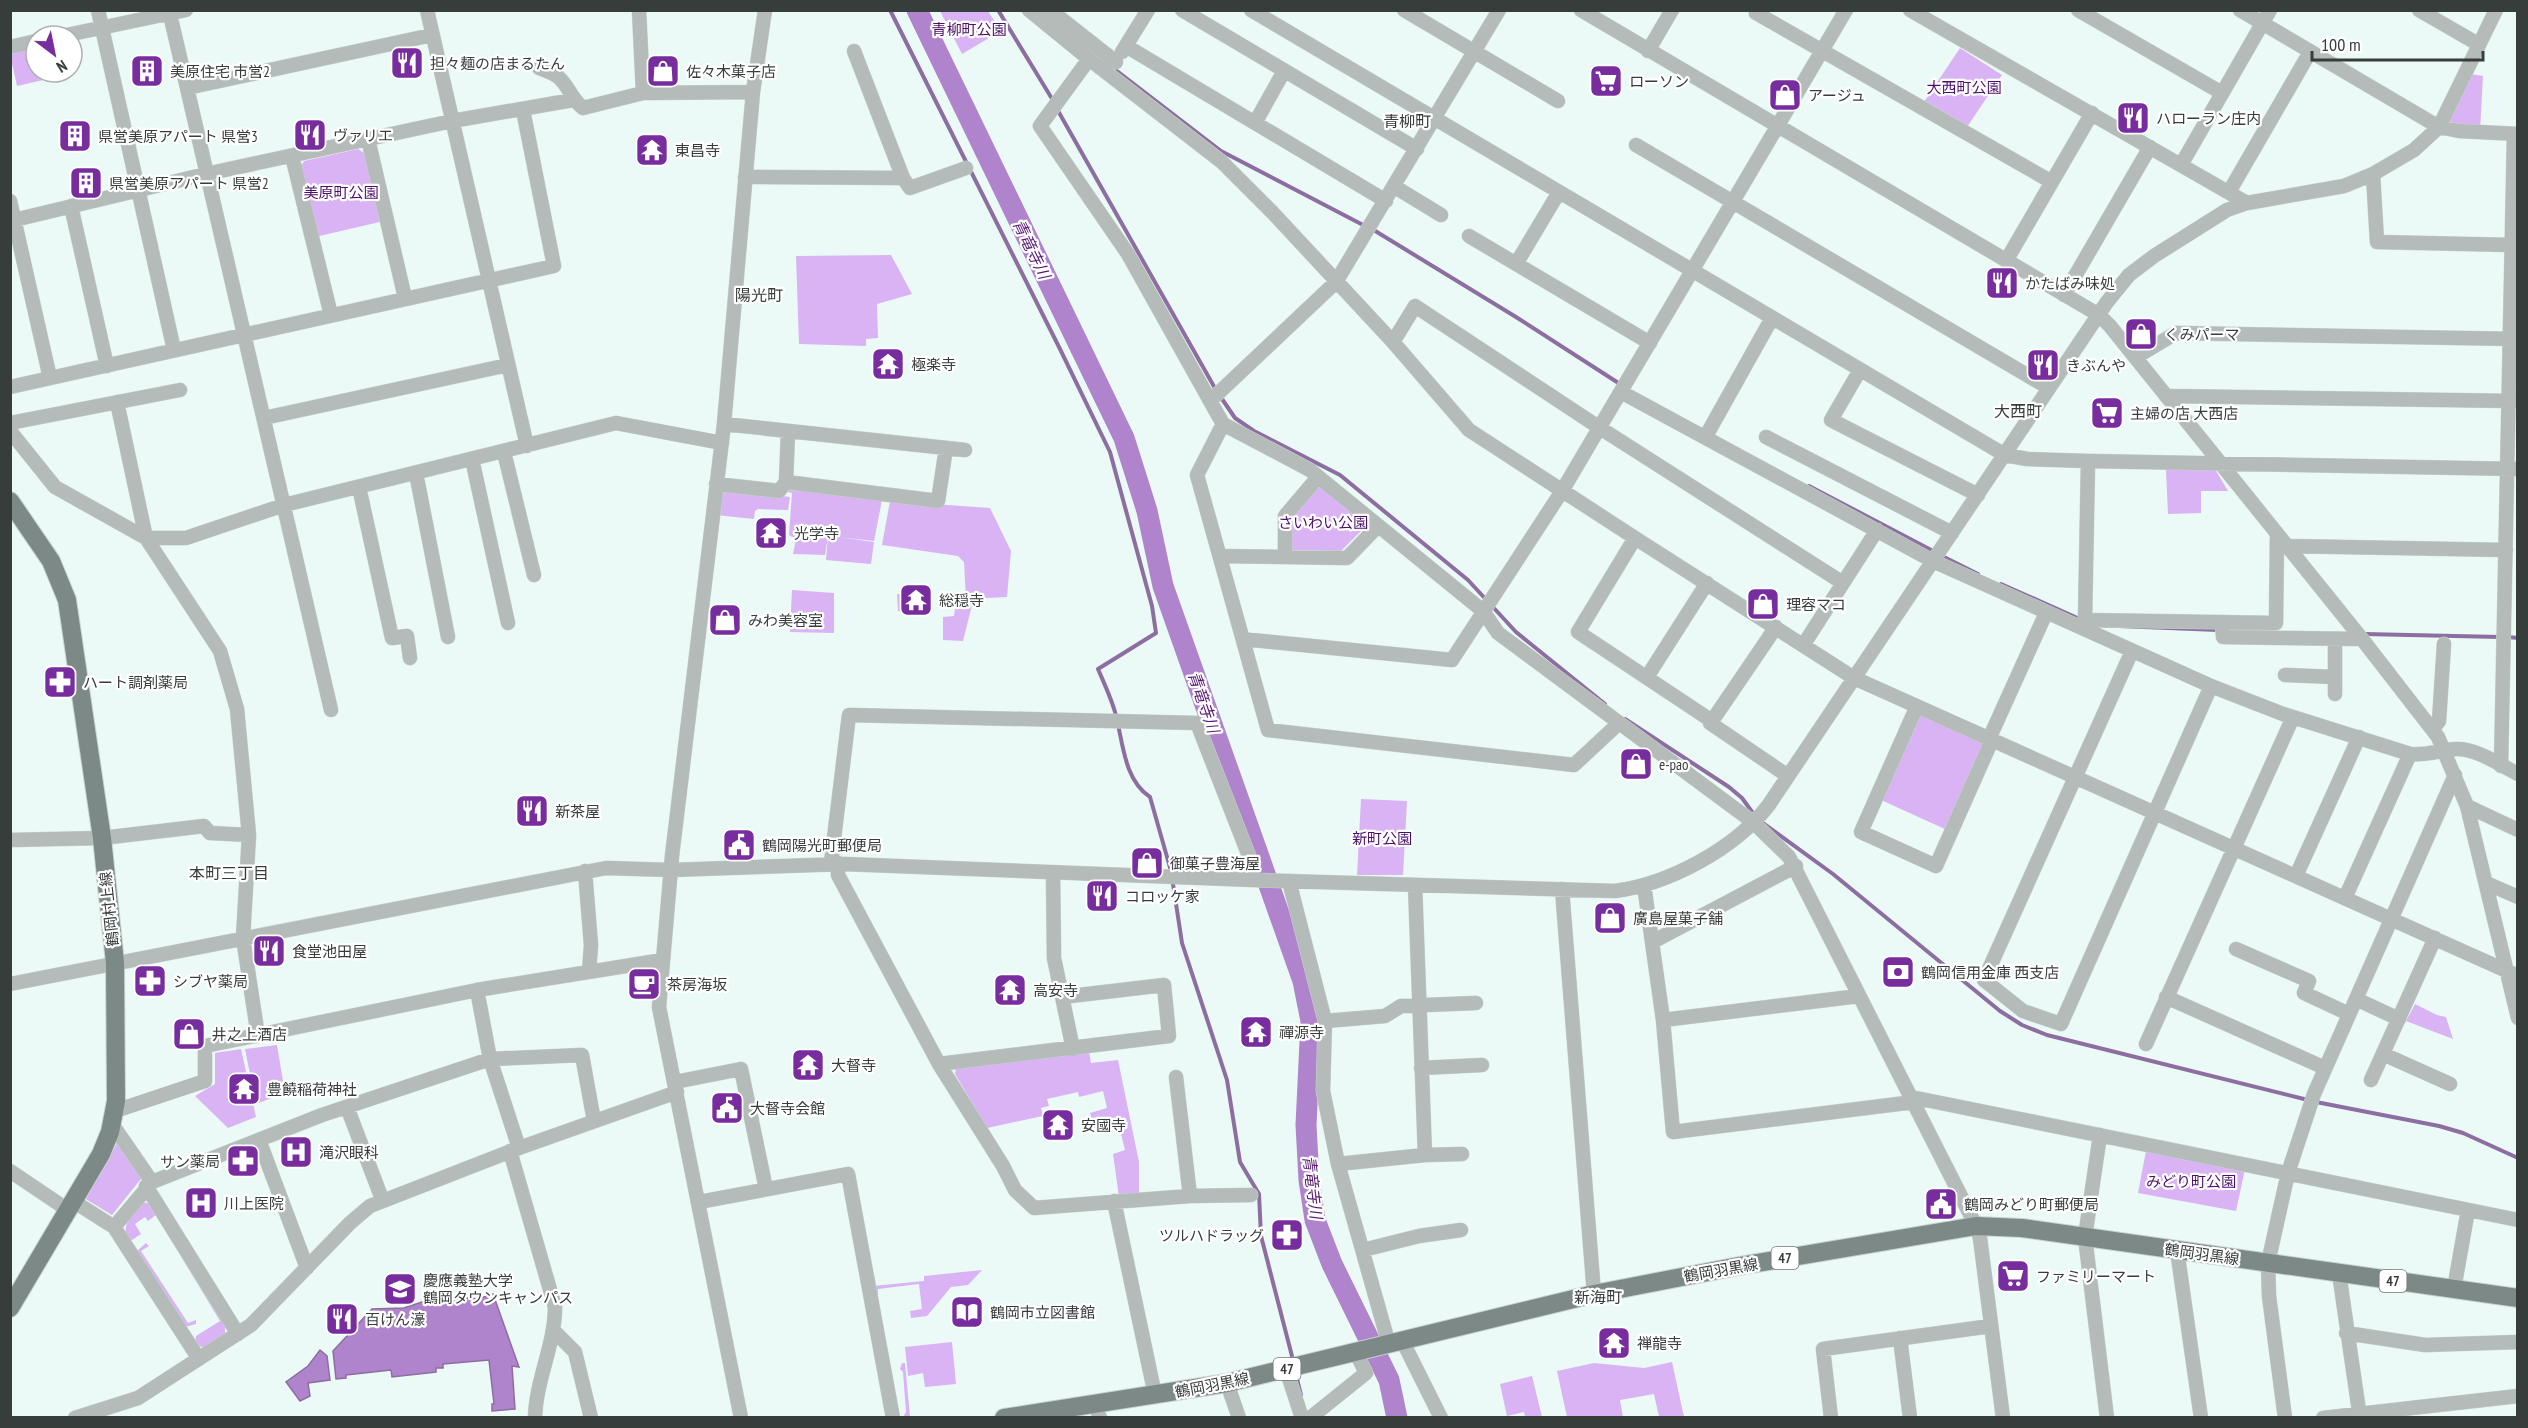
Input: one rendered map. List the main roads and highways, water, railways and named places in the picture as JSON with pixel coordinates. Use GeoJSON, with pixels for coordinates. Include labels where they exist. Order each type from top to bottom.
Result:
{"type":"FeatureCollection","features":[{"type":"Feature","properties":{"kind":"main road","name":"鶴岡村上線"},"geometry":{"type":"LineString","coordinates":[[10,501],[51,561],[67,600],[102,838],[115,963],[113,1118],[101,1154],[10,1308]]}},
{"type":"Feature","properties":{"kind":"main road","name":"鶴岡羽黒線"},"geometry":{"type":"LineString","coordinates":[[1004,1418],[1098,1411],[1155,1395],[1286,1370],[1594,1294],[1739,1266],[1976,1226],[2022,1228],[2517,1298]]}},
{"type":"Feature","properties":{"kind":"waterway"},"geometry":{"type":"LineString","coordinates":[[890,10],[1110,452],[1152,606],[1156,633],[1098,669],[1118,723],[1129,770],[1134,780],[1150,797],[1171,871],[1182,943],[1227,1080],[1240,1162],[1259,1194],[1261,1236],[1293,1360]]}},
{"type":"Feature","properties":{"kind":"waterway","name":"青竜寺川"},"geometry":{"type":"LineString","coordinates":[[917,10],[1124,438],[1147,511],[1163,586],[1303,981],[1311,1021],[1306,1125],[1309,1180],[1315,1220],[1332,1264],[1389,1380],[1397,1418]]}},
{"type":"Feature","properties":{"kind":"waterway"},"geometry":{"type":"LineString","coordinates":[[998,10],[1054,102]]}},
{"type":"Feature","properties":{"kind":"waterway"},"geometry":{"type":"LineString","coordinates":[[1061,28],[1221,151],[1365,226]]}},
{"type":"Feature","properties":{"kind":"waterway"},"geometry":{"type":"LineString","coordinates":[[1057,109],[1216,390]]}},
{"type":"Feature","properties":{"kind":"waterway"},"geometry":{"type":"LineString","coordinates":[[1372,229],[1620,384]]}},
{"type":"Feature","properties":{"kind":"waterway"},"geometry":{"type":"LineString","coordinates":[[1220,396],[1235,418],[1254,431],[1340,475],[1468,580],[1516,632],[1605,704]]}},
{"type":"Feature","properties":{"kind":"waterway"},"geometry":{"type":"LineString","coordinates":[[1809,486],[1935,552]]}},
{"type":"Feature","properties":{"kind":"waterway"},"geometry":{"type":"LineString","coordinates":[[1942,556],[1978,574]]}},
{"type":"Feature","properties":{"kind":"waterway"},"geometry":{"type":"LineString","coordinates":[[2001,584],[2082,620]]}},
{"type":"Feature","properties":{"kind":"waterway"},"geometry":{"type":"LineString","coordinates":[[2094,625],[2218,630]]}},
{"type":"Feature","properties":{"kind":"waterway"},"geometry":{"type":"LineString","coordinates":[[2364,634],[2500,637]]}},
{"type":"Feature","properties":{"kind":"waterway"},"geometry":{"type":"LineString","coordinates":[[2508,637],[2518,638]]}},
{"type":"Feature","properties":{"kind":"waterway"},"geometry":{"type":"LineString","coordinates":[[1625,719],[1729,787],[1742,798],[1755,816]]}},
{"type":"Feature","properties":{"kind":"waterway"},"geometry":{"type":"LineString","coordinates":[[1763,823],[1833,874],[2000,1011],[2022,1025],[2047,1035],[2308,1100]]}},
{"type":"Feature","properties":{"kind":"waterway"},"geometry":{"type":"LineString","coordinates":[[2316,1102],[2439,1126],[2463,1133],[2518,1158]]}},
{"type":"Feature","properties":{"kind":"waterway"},"geometry":{"type":"LineString","coordinates":[[1295,1371],[1301,1395]]}},
{"type":"Feature","properties":{"kind":"place","name":"担々麺の店まるたん"},"geometry":{"type":"Point","coordinates":[407,63]}},
{"type":"Feature","properties":{"kind":"place","name":"美原住宅 市営2"},"geometry":{"type":"Point","coordinates":[147,71]}},
{"type":"Feature","properties":{"kind":"place","name":"佐々木菓子店"},"geometry":{"type":"Point","coordinates":[663,71]}},
{"type":"Feature","properties":{"kind":"place","name":"ローソン"},"geometry":{"type":"Point","coordinates":[1606,81]}},
{"type":"Feature","properties":{"kind":"place","name":"アージュ"},"geometry":{"type":"Point","coordinates":[1785,95]}},
{"type":"Feature","properties":{"kind":"place","name":"ハローラン庄内"},"geometry":{"type":"Point","coordinates":[2133,118]}},
{"type":"Feature","properties":{"kind":"place","name":"ヴァリエ"},"geometry":{"type":"Point","coordinates":[310,135]}},
{"type":"Feature","properties":{"kind":"place","name":"県営美原アパート 県営3"},"geometry":{"type":"Point","coordinates":[75,136]}},
{"type":"Feature","properties":{"kind":"place","name":"東昌寺"},"geometry":{"type":"Point","coordinates":[652,150]}},
{"type":"Feature","properties":{"kind":"place","name":"県営美原アパート 県営2"},"geometry":{"type":"Point","coordinates":[86,183]}},
{"type":"Feature","properties":{"kind":"place","name":"かたばみ味処"},"geometry":{"type":"Point","coordinates":[2002,283]}},
{"type":"Feature","properties":{"kind":"place","name":"くみパーマ"},"geometry":{"type":"Point","coordinates":[2141,334]}},
{"type":"Feature","properties":{"kind":"place","name":"極楽寺"},"geometry":{"type":"Point","coordinates":[888,364]}},
{"type":"Feature","properties":{"kind":"place","name":"きぶんや"},"geometry":{"type":"Point","coordinates":[2043,365]}},
{"type":"Feature","properties":{"kind":"place","name":"主婦の店 大西店"},"geometry":{"type":"Point","coordinates":[2107,413]}},
{"type":"Feature","properties":{"kind":"place","name":"光学寺"},"geometry":{"type":"Point","coordinates":[771,533]}},
{"type":"Feature","properties":{"kind":"place","name":"総穏寺"},"geometry":{"type":"Point","coordinates":[916,600]}},
{"type":"Feature","properties":{"kind":"place","name":"理容マコ"},"geometry":{"type":"Point","coordinates":[1763,604]}},
{"type":"Feature","properties":{"kind":"place","name":"みわ美容室"},"geometry":{"type":"Point","coordinates":[725,620]}},
{"type":"Feature","properties":{"kind":"place","name":"ハート調剤薬局"},"geometry":{"type":"Point","coordinates":[60,682]}},
{"type":"Feature","properties":{"kind":"place","name":"e-pao"},"geometry":{"type":"Point","coordinates":[1636,764]}},
{"type":"Feature","properties":{"kind":"place","name":"新茶屋"},"geometry":{"type":"Point","coordinates":[532,811]}},
{"type":"Feature","properties":{"kind":"place","name":"鶴岡陽光町郵便局"},"geometry":{"type":"Point","coordinates":[739,845]}},
{"type":"Feature","properties":{"kind":"place","name":"御菓子豊海屋"},"geometry":{"type":"Point","coordinates":[1147,863]}},
{"type":"Feature","properties":{"kind":"place","name":"コロッケ家"},"geometry":{"type":"Point","coordinates":[1102,896]}},
{"type":"Feature","properties":{"kind":"place","name":"廣島屋菓子舗"},"geometry":{"type":"Point","coordinates":[1610,918]}},
{"type":"Feature","properties":{"kind":"place","name":"食堂池田屋"},"geometry":{"type":"Point","coordinates":[269,951]}},
{"type":"Feature","properties":{"kind":"place","name":"鶴岡信用金庫 西支店"},"geometry":{"type":"Point","coordinates":[1898,972]}},
{"type":"Feature","properties":{"kind":"place","name":"シブヤ薬局"},"geometry":{"type":"Point","coordinates":[150,981]}},
{"type":"Feature","properties":{"kind":"place","name":"茶房海坂"},"geometry":{"type":"Point","coordinates":[644,984]}},
{"type":"Feature","properties":{"kind":"place","name":"高安寺"},"geometry":{"type":"Point","coordinates":[1010,990]}},
{"type":"Feature","properties":{"kind":"place","name":"禪源寺"},"geometry":{"type":"Point","coordinates":[1256,1032]}},
{"type":"Feature","properties":{"kind":"place","name":"井之上酒店"},"geometry":{"type":"Point","coordinates":[189,1034]}},
{"type":"Feature","properties":{"kind":"place","name":"大督寺"},"geometry":{"type":"Point","coordinates":[808,1065]}},
{"type":"Feature","properties":{"kind":"place","name":"豊饒稲荷神社"},"geometry":{"type":"Point","coordinates":[244,1089]}},
{"type":"Feature","properties":{"kind":"place","name":"大督寺会館"},"geometry":{"type":"Point","coordinates":[727,1108]}},
{"type":"Feature","properties":{"kind":"place","name":"安國寺"},"geometry":{"type":"Point","coordinates":[1058,1125]}},
{"type":"Feature","properties":{"kind":"place","name":"滝沢眼科"},"geometry":{"type":"Point","coordinates":[296,1152]}},
{"type":"Feature","properties":{"kind":"place","name":"サン薬局"},"geometry":{"type":"Point","coordinates":[243,1161]}},
{"type":"Feature","properties":{"kind":"place","name":"川上医院"},"geometry":{"type":"Point","coordinates":[201,1203]}},
{"type":"Feature","properties":{"kind":"place","name":"鶴岡みどり町郵便局"},"geometry":{"type":"Point","coordinates":[1941,1204]}},
{"type":"Feature","properties":{"kind":"place","name":"ツルハドラッグ"},"geometry":{"type":"Point","coordinates":[1287,1235]}},
{"type":"Feature","properties":{"kind":"place","name":"ファミリーマート"},"geometry":{"type":"Point","coordinates":[2013,1276]}},
{"type":"Feature","properties":{"kind":"place","name":"慶應義塾大学 鶴岡タウンキャンパス"},"geometry":{"type":"Point","coordinates":[400,1289]}},
{"type":"Feature","properties":{"kind":"place","name":"鶴岡市立図書館"},"geometry":{"type":"Point","coordinates":[967,1312]}},
{"type":"Feature","properties":{"kind":"place","name":"百けん濠"},"geometry":{"type":"Point","coordinates":[342,1319]}},
{"type":"Feature","properties":{"kind":"place","name":"禅龍寺"},"geometry":{"type":"Point","coordinates":[1614,1343]}},
{"type":"Feature","properties":{"kind":"district","name":"青柳町"},"geometry":{"type":"Point","coordinates":[1407,121]}},
{"type":"Feature","properties":{"kind":"district","name":"陽光町"},"geometry":{"type":"Point","coordinates":[759,295]}},
{"type":"Feature","properties":{"kind":"district","name":"大西町"},"geometry":{"type":"Point","coordinates":[2018,411]}},
{"type":"Feature","properties":{"kind":"district","name":"本町三丁目"},"geometry":{"type":"Point","coordinates":[229,873]}},
{"type":"Feature","properties":{"kind":"district","name":"新海町"},"geometry":{"type":"Point","coordinates":[1598,1297]}},
{"type":"Feature","properties":{"kind":"park label","name":"青柳町公園"},"geometry":{"type":"Point","coordinates":[969,29]}},
{"type":"Feature","properties":{"kind":"park label","name":"大西町公園"},"geometry":{"type":"Point","coordinates":[1964,87]}},
{"type":"Feature","properties":{"kind":"park label","name":"美原町公園"},"geometry":{"type":"Point","coordinates":[341,192]}},
{"type":"Feature","properties":{"kind":"park label","name":"さいわい公園"},"geometry":{"type":"Point","coordinates":[1323,522]}},
{"type":"Feature","properties":{"kind":"park label","name":"新町公園"},"geometry":{"type":"Point","coordinates":[1382,838]}},
{"type":"Feature","properties":{"kind":"park label","name":"みどり町公園"},"geometry":{"type":"Point","coordinates":[2191,1181]}}]}
